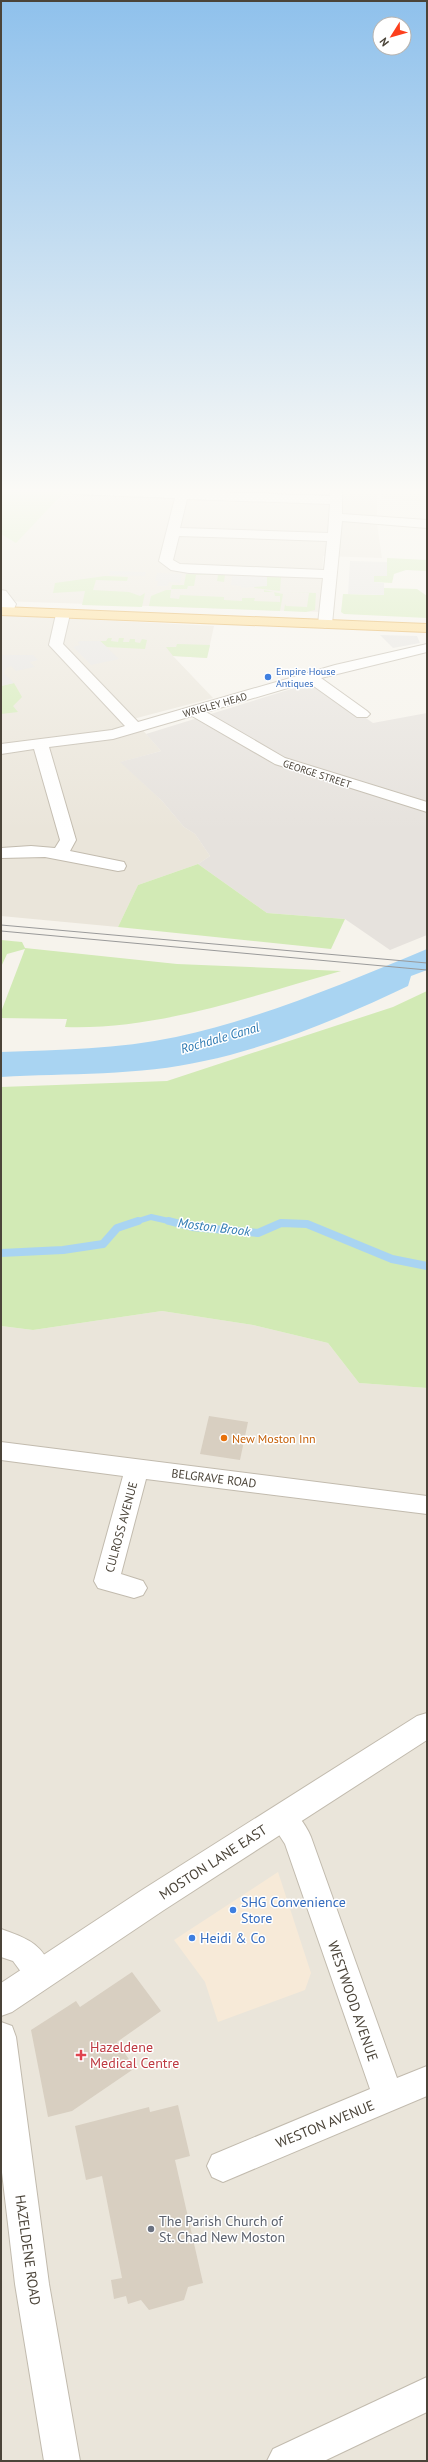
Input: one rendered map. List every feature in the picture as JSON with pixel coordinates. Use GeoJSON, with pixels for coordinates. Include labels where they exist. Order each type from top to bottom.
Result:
{"type":"FeatureCollection","features":[{"type":"Feature","properties":{"kind":"highway"},"geometry":{"type":"LineString","coordinates":[[4,611],[427,628]]}},
{"type":"Feature","properties":{"kind":"street"},"geometry":{"type":"LineString","coordinates":[[4,611],[9,604],[7,602]]}},
{"type":"Feature","properties":{"kind":"street"},"geometry":{"type":"LineString","coordinates":[[325,624],[326,602]]}},
{"type":"Feature","properties":{"kind":"street"},"geometry":{"type":"LineString","coordinates":[[63,614],[56,641],[62,650],[135,728]]}},
{"type":"Feature","properties":{"kind":"street","name":"WRIGLEY HEAD"},"geometry":{"type":"LineString","coordinates":[[1,749],[113,734],[310,677],[427,648]]}},
{"type":"Feature","properties":{"kind":"street"},"geometry":{"type":"LineString","coordinates":[[310,677],[362,714]]}},
{"type":"Feature","properties":{"kind":"street","name":"GEORGE STREET"},"geometry":{"type":"LineString","coordinates":[[194,711],[280,761],[427,807]]}},
{"type":"Feature","properties":{"kind":"street"},"geometry":{"type":"LineString","coordinates":[[40,743],[68,840],[60,853]]}},
{"type":"Feature","properties":{"kind":"street"},"geometry":{"type":"LineString","coordinates":[[1,853],[22,850],[60,853],[118,866]]}},
{"type":"Feature","properties":{"kind":"street","name":"BELGRAVE ROAD"},"geometry":{"type":"LineString","coordinates":[[1,1451],[427,1505]]}},
{"type":"Feature","properties":{"kind":"street","name":"CULROSS AVENUE"},"geometry":{"type":"LineString","coordinates":[[134,1588],[107,1581],[137,1468]]}},
{"type":"Feature","properties":{"kind":"street","name":"MOSTON LANE EAST"},"geometry":{"type":"LineString","coordinates":[[1,2002],[40,1974],[427,1724]]}},
{"type":"Feature","properties":{"kind":"street","name":"WESTWOOD AVENUE"},"geometry":{"type":"LineString","coordinates":[[282,1818],[297,1837],[378,2070],[389,2097]]}},
{"type":"Feature","properties":{"kind":"street"},"geometry":{"type":"LineString","coordinates":[[1,1943],[23,1951],[40,1974]]}},
{"type":"Feature","properties":{"kind":"street","name":"HAZELDENE ROAD"},"geometry":{"type":"LineString","coordinates":[[1,2037],[32,2284],[62,2461]]}},
{"type":"Feature","properties":{"kind":"street","name":"WESTON AVENUE"},"geometry":{"type":"LineString","coordinates":[[223,2166],[427,2082]]}},
{"type":"Feature","properties":{"kind":"street"},"geometry":{"type":"LineString","coordinates":[[285,2461],[427,2394]]}},
{"type":"Feature","properties":{"kind":"shaded area"},"geometry":{"type":"Polygon","coordinates":[[[27,602],[321,602],[321,612],[27,602]]]}},
{"type":"Feature","properties":{"kind":"shaded area"},"geometry":{"type":"Polygon","coordinates":[[[1,615],[214,626],[207,658],[173,656],[213,698],[133,719],[161,751],[121,762],[162,801],[184,827],[195,834],[210,856],[198,864],[138,885],[118,927],[1,916],[1,615]]]}},
{"type":"Feature","properties":{"kind":"shaded area"},"geometry":{"type":"Polygon","coordinates":[[[380,635],[417,636],[420,643],[393,648],[380,635]]]}},
{"type":"Feature","properties":{"kind":"shaded area"},"geometry":{"type":"Polygon","coordinates":[[[100,641],[119,659],[91,665],[73,647],[80,645],[78,642],[100,641]]]}},
{"type":"Feature","properties":{"kind":"shaded area"},"geometry":{"type":"Polygon","coordinates":[[[1,655],[33,655],[38,660],[30,662],[35,667],[16,671],[11,666],[6,668],[4,673],[14,683],[1,686],[1,655]]]}},
{"type":"Feature","properties":{"kind":"shaded area"},"geometry":{"type":"Polygon","coordinates":[[[314,682],[373,723],[427,713],[427,935],[390,950],[345,919],[267,913],[198,864],[210,856],[195,834],[184,827],[162,801],[120,762],[161,751],[146,734],[314,682]]]}},
{"type":"Feature","properties":{"kind":"shaded area"},"geometry":{"type":"Polygon","coordinates":[[[162,1311],[253,1325],[328,1343],[359,1383],[427,1388],[427,2461],[1,2461],[1,1326],[33,1330],[162,1311]]]}},
{"type":"Feature","properties":{"kind":"shaded area"},"geometry":{"type":"Polygon","coordinates":[[[278,1872],[311,1973],[305,1990],[218,2022],[205,1982],[174,1940],[278,1872]]]}},
{"type":"Feature","properties":{"kind":"green space"},"geometry":{"type":"Polygon","coordinates":[[[83,602],[143,602],[142,607],[82,605],[83,602]]]}},
{"type":"Feature","properties":{"kind":"green space"},"geometry":{"type":"Polygon","coordinates":[[[150,602],[282,602],[280,611],[149,606],[150,602]]]}},
{"type":"Feature","properties":{"kind":"green space"},"geometry":{"type":"Polygon","coordinates":[[[308,602],[315,602],[315,610],[306,612],[284,611],[285,604],[286,606],[307,607],[308,602]]]}},
{"type":"Feature","properties":{"kind":"green space"},"geometry":{"type":"Polygon","coordinates":[[[342,602],[427,602],[427,618],[344,614],[341,612],[342,602]]]}},
{"type":"Feature","properties":{"kind":"green space"},"geometry":{"type":"Polygon","coordinates":[[[108,638],[112,638],[111,641],[118,642],[119,638],[124,638],[123,642],[129,642],[130,639],[135,639],[135,642],[140,643],[142,639],[147,640],[145,649],[107,647],[100,641],[106,641],[108,638]]]}},
{"type":"Feature","properties":{"kind":"green space"},"geometry":{"type":"Polygon","coordinates":[[[177,644],[210,645],[207,658],[173,656],[166,647],[176,647],[177,644]]]}},
{"type":"Feature","properties":{"kind":"green space"},"geometry":{"type":"Polygon","coordinates":[[[14,683],[22,697],[13,706],[18,712],[1,714],[1,686],[14,683]]]}},
{"type":"Feature","properties":{"kind":"green space"},"geometry":{"type":"Polygon","coordinates":[[[198,864],[267,913],[345,919],[331,949],[118,927],[138,885],[198,864]]]}},
{"type":"Feature","properties":{"kind":"green space"},"geometry":{"type":"Polygon","coordinates":[[[1,940],[22,942],[25,948],[177,964],[341,971],[205,1010],[136,1023],[65,1027],[67,1019],[1,1018],[1,1012],[25,949],[7,954],[1,967],[1,940]]]}},
{"type":"Feature","properties":{"kind":"green space"},"geometry":{"type":"Polygon","coordinates":[[[427,991],[427,1388],[359,1383],[328,1343],[253,1325],[162,1311],[33,1330],[1,1326],[1,1087],[167,1081],[393,1007],[427,991]]]}},
{"type":"Feature","properties":{"kind":"water","name":"Rochdale Canal"},"geometry":{"type":"Polygon","coordinates":[[[427,949],[427,970],[411,976],[408,986],[359,1009],[308,1030],[230,1055],[180,1066],[129,1072],[1,1077],[1,1052],[67,1050],[133,1044],[176,1037],[272,1010],[334,987],[427,949]]]}},
{"type":"Feature","properties":{"kind":"building","name":"New Moston Inn"},"geometry":{"type":"Polygon","coordinates":[[[209,1416],[248,1422],[240,1460],[200,1454],[209,1416]]]}},
{"type":"Feature","properties":{"kind":"building","name":"Hazeldene Medical Centre"},"geometry":{"type":"Polygon","coordinates":[[[132,1972],[161,2011],[117,2042],[135,2068],[72,2111],[48,2117],[31,2030],[76,2001],[80,2007],[132,1972]]]}},
{"type":"Feature","properties":{"kind":"building","name":"The Parish Church of St. Chad New Moston"},"geometry":{"type":"Polygon","coordinates":[[[178,2105],[190,2156],[175,2160],[203,2283],[188,2287],[184,2300],[149,2310],[141,2300],[128,2304],[126,2296],[114,2299],[111,2280],[122,2278],[102,2176],[86,2180],[75,2126],[149,2107],[150,2112],[178,2105]]]}},
{"type":"Feature","properties":{"kind":"waterway","name":"Moston Brook"},"geometry":{"type":"LineString","coordinates":[[135,1222],[151,1217],[172,1222]]}},
{"type":"Feature","properties":{"kind":"waterway","name":"Moston Brook"},"geometry":{"type":"LineString","coordinates":[[1,1253],[63,1250],[103,1244],[117,1228],[135,1222]]}},
{"type":"Feature","properties":{"kind":"waterway","name":"Moston Brook"},"geometry":{"type":"LineString","coordinates":[[172,1222],[192,1227],[258,1233],[281,1223],[307,1224],[392,1259],[427,1266]]}},
{"type":"Feature","properties":{"kind":"tram line"},"geometry":{"type":"LineString","coordinates":[[1,925],[427,963]]}},
{"type":"Feature","properties":{"kind":"tram line"},"geometry":{"type":"LineString","coordinates":[[1,931],[427,970]]}},
{"type":"Feature","properties":{"kind":"place","name":"Empire House Antiques"},"geometry":{"type":"Point","coordinates":[268,677]}},
{"type":"Feature","properties":{"kind":"place","name":"New Moston Inn"},"geometry":{"type":"Point","coordinates":[224,1438]}},
{"type":"Feature","properties":{"kind":"place","name":"SHG Convenience Store"},"geometry":{"type":"Point","coordinates":[233,1910]}},
{"type":"Feature","properties":{"kind":"place","name":"Heidi & Co"},"geometry":{"type":"Point","coordinates":[192,1938]}},
{"type":"Feature","properties":{"kind":"place","name":"Hazeldene Medical Centre"},"geometry":{"type":"Point","coordinates":[81,2055]}},
{"type":"Feature","properties":{"kind":"place","name":"The Parish Church of St. Chad New Moston"},"geometry":{"type":"Point","coordinates":[151,2229]}}]}
